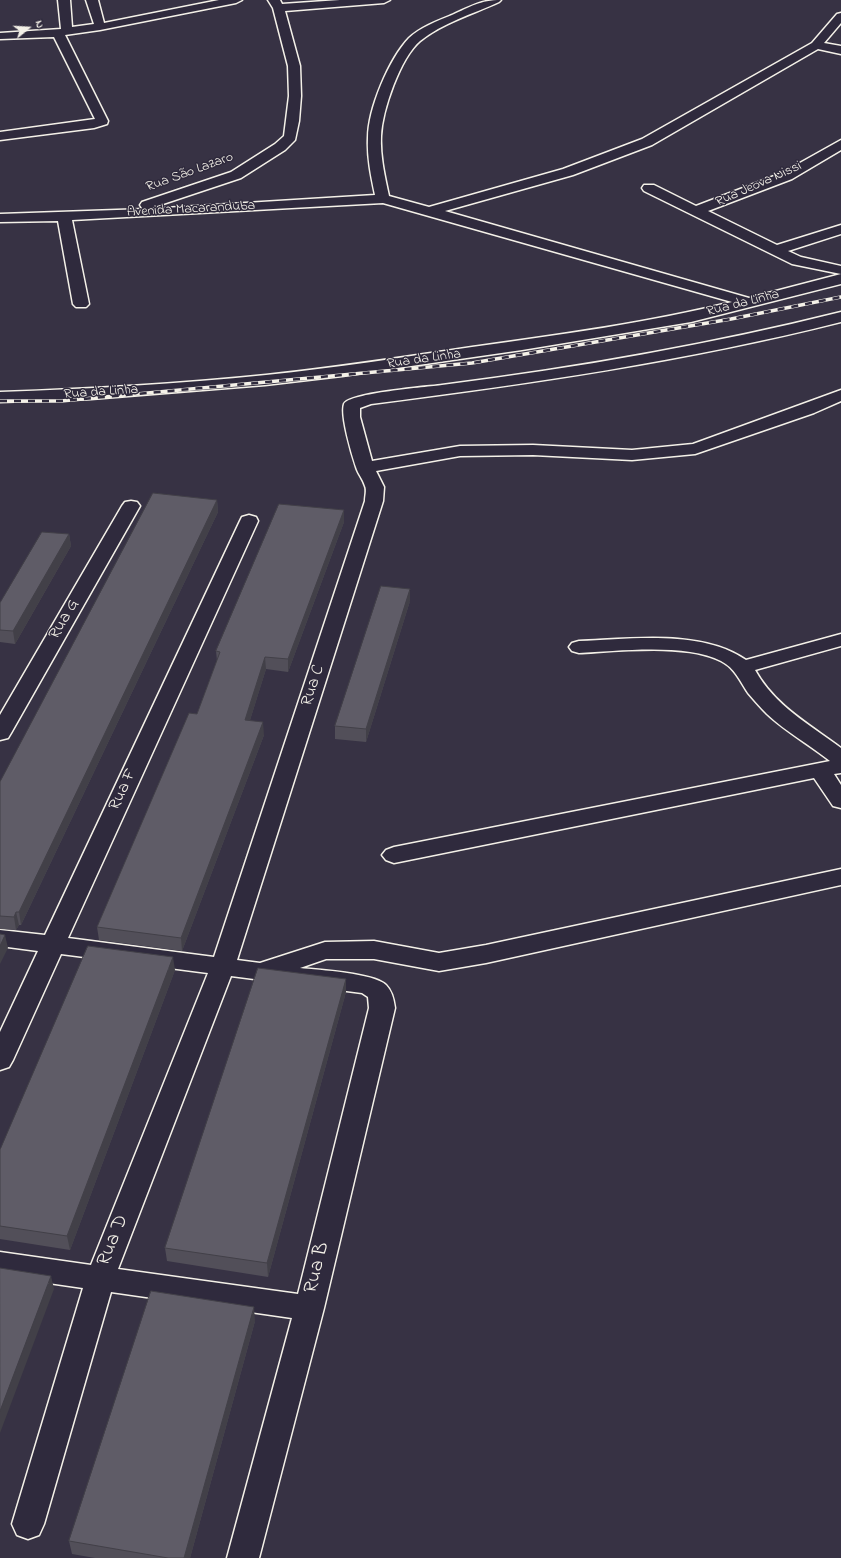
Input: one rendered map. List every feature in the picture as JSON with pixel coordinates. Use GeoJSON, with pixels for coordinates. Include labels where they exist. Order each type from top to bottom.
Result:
{"type":"FeatureCollection","features":[{"type":"Feature","properties":{"kind":"street"},"geometry":{"type":"LineString","coordinates":[[0,136],[101,122],[102,119],[62,32],[64,0]]}},
{"type":"Feature","properties":{"kind":"street"},"geometry":{"type":"LineString","coordinates":[[92,0],[100,28]]}},
{"type":"Feature","properties":{"kind":"street"},"geometry":{"type":"LineString","coordinates":[[0,36],[100,28],[197,4],[236,0]]}},
{"type":"Feature","properties":{"kind":"street"},"geometry":{"type":"LineString","coordinates":[[277,4],[384,0]]}},
{"type":"Feature","properties":{"kind":"street"},"geometry":{"type":"LineString","coordinates":[[382,199],[374,147],[374,137],[394,66],[420,34],[495,0]]}},
{"type":"Feature","properties":{"kind":"street","name":"Rua São Lazaro"},"geometry":{"type":"LineString","coordinates":[[118,215],[236,175],[280,147],[290,137],[294,120],[294,66],[277,4]]}},
{"type":"Feature","properties":{"kind":"street"},"geometry":{"type":"LineString","coordinates":[[430,212],[568,172],[647,142],[816,45],[841,16]]}},
{"type":"Feature","properties":{"kind":"street"},"geometry":{"type":"LineString","coordinates":[[816,45],[841,50]]}},
{"type":"Feature","properties":{"kind":"street","name":"Rua Jeova Nissi"},"geometry":{"type":"LineString","coordinates":[[696,212],[786,176],[841,144]]}},
{"type":"Feature","properties":{"kind":"street"},"geometry":{"type":"LineString","coordinates":[[648,188],[774,251],[803,263],[841,270]]}},
{"type":"Feature","properties":{"kind":"street","name":"Avenida Macaranduba"},"geometry":{"type":"LineString","coordinates":[[0,218],[118,215],[382,199],[749,302]]}},
{"type":"Feature","properties":{"kind":"street"},"geometry":{"type":"LineString","coordinates":[[64,216],[81,304]]}},
{"type":"Feature","properties":{"kind":"street"},"geometry":{"type":"LineString","coordinates":[[774,251],[841,229]]}},
{"type":"Feature","properties":{"kind":"street","name":"Rua da Linha"},"geometry":{"type":"LineString","coordinates":[[0,397],[91,394],[265,380],[342,371],[522,345],[691,316],[841,279]]}},
{"type":"Feature","properties":{"kind":"street","name":"Rua C"},"geometry":{"type":"LineString","coordinates":[[223,966],[374,500],[375,487],[366,468],[351,413],[352,405],[368,399],[527,379],[705,349],[841,317]]}},
{"type":"Feature","properties":{"kind":"street"},"geometry":{"type":"LineString","coordinates":[[366,468],[460,451],[532,450],[632,455],[695,449],[808,409],[841,395]]}},
{"type":"Feature","properties":{"kind":"street","name":"Rua G"},"geometry":{"type":"LineString","coordinates":[[0,733],[131,506]]}},
{"type":"Feature","properties":{"kind":"street","name":"Rua F"},"geometry":{"type":"LineString","coordinates":[[0,1060],[52,944],[249,521]]}},
{"type":"Feature","properties":{"kind":"street"},"geometry":{"type":"LineString","coordinates":[[742,667],[841,640]]}},
{"type":"Feature","properties":{"kind":"street"},"geometry":{"type":"LineString","coordinates":[[579,647],[668,645],[708,648],[730,658],[742,667],[758,693],[775,711],[790,724],[820,743],[841,759]]}},
{"type":"Feature","properties":{"kind":"street"},"geometry":{"type":"LineString","coordinates":[[394,854],[830,769],[841,801]]}},
{"type":"Feature","properties":{"kind":"street"},"geometry":{"type":"LineString","coordinates":[[0,938],[262,971],[326,951],[374,950],[439,962],[494,952],[841,877]]}},
{"type":"Feature","properties":{"kind":"street","name":"Rua D"},"geometry":{"type":"LineString","coordinates":[[28,1524],[100,1278],[223,966]]}},
{"type":"Feature","properties":{"kind":"street","name":"Rua B"},"geometry":{"type":"LineString","coordinates":[[243,1558],[309,1308],[382,1008],[382,997],[376,988],[366,985],[262,971]]}},
{"type":"Feature","properties":{"kind":"street"},"geometry":{"type":"LineString","coordinates":[[0,1264],[309,1308]]}},
{"type":"Feature","properties":{"kind":"building"},"geometry":{"type":"Polygon","coordinates":[[[153,493],[217,500],[19,912],[16,912],[14,917],[0,916],[0,782],[153,493]]]}},
{"type":"Feature","properties":{"kind":"building"},"geometry":{"type":"Polygon","coordinates":[[[279,504],[344,510],[288,659],[265,657],[245,720],[263,722],[181,938],[97,927],[189,713],[197,714],[220,652],[216,651],[279,504]]]}},
{"type":"Feature","properties":{"kind":"building"},"geometry":{"type":"Polygon","coordinates":[[[42,532],[69,534],[13,631],[0,630],[0,603],[42,532]]]}},
{"type":"Feature","properties":{"kind":"building"},"geometry":{"type":"Polygon","coordinates":[[[381,586],[410,589],[366,729],[335,726],[381,586]]]}},
{"type":"Feature","properties":{"kind":"building"},"geometry":{"type":"Polygon","coordinates":[[[0,934],[5,935],[0,946],[0,934]]]}},
{"type":"Feature","properties":{"kind":"building"},"geometry":{"type":"Polygon","coordinates":[[[88,946],[173,957],[67,1236],[0,1226],[0,1150],[88,946]]]}},
{"type":"Feature","properties":{"kind":"building"},"geometry":{"type":"Polygon","coordinates":[[[258,968],[346,979],[267,1263],[165,1248],[258,968]]]}},
{"type":"Feature","properties":{"kind":"building"},"geometry":{"type":"Polygon","coordinates":[[[0,1268],[51,1276],[0,1411],[0,1268]]]}},
{"type":"Feature","properties":{"kind":"building"},"geometry":{"type":"Polygon","coordinates":[[[151,1291],[254,1307],[184,1558],[168,1558],[69,1541],[151,1291]]]}},
{"type":"Feature","properties":{"kind":"railway"},"geometry":{"type":"LineString","coordinates":[[0,401],[61,401],[472,363],[731,319],[841,297]]}}]}
